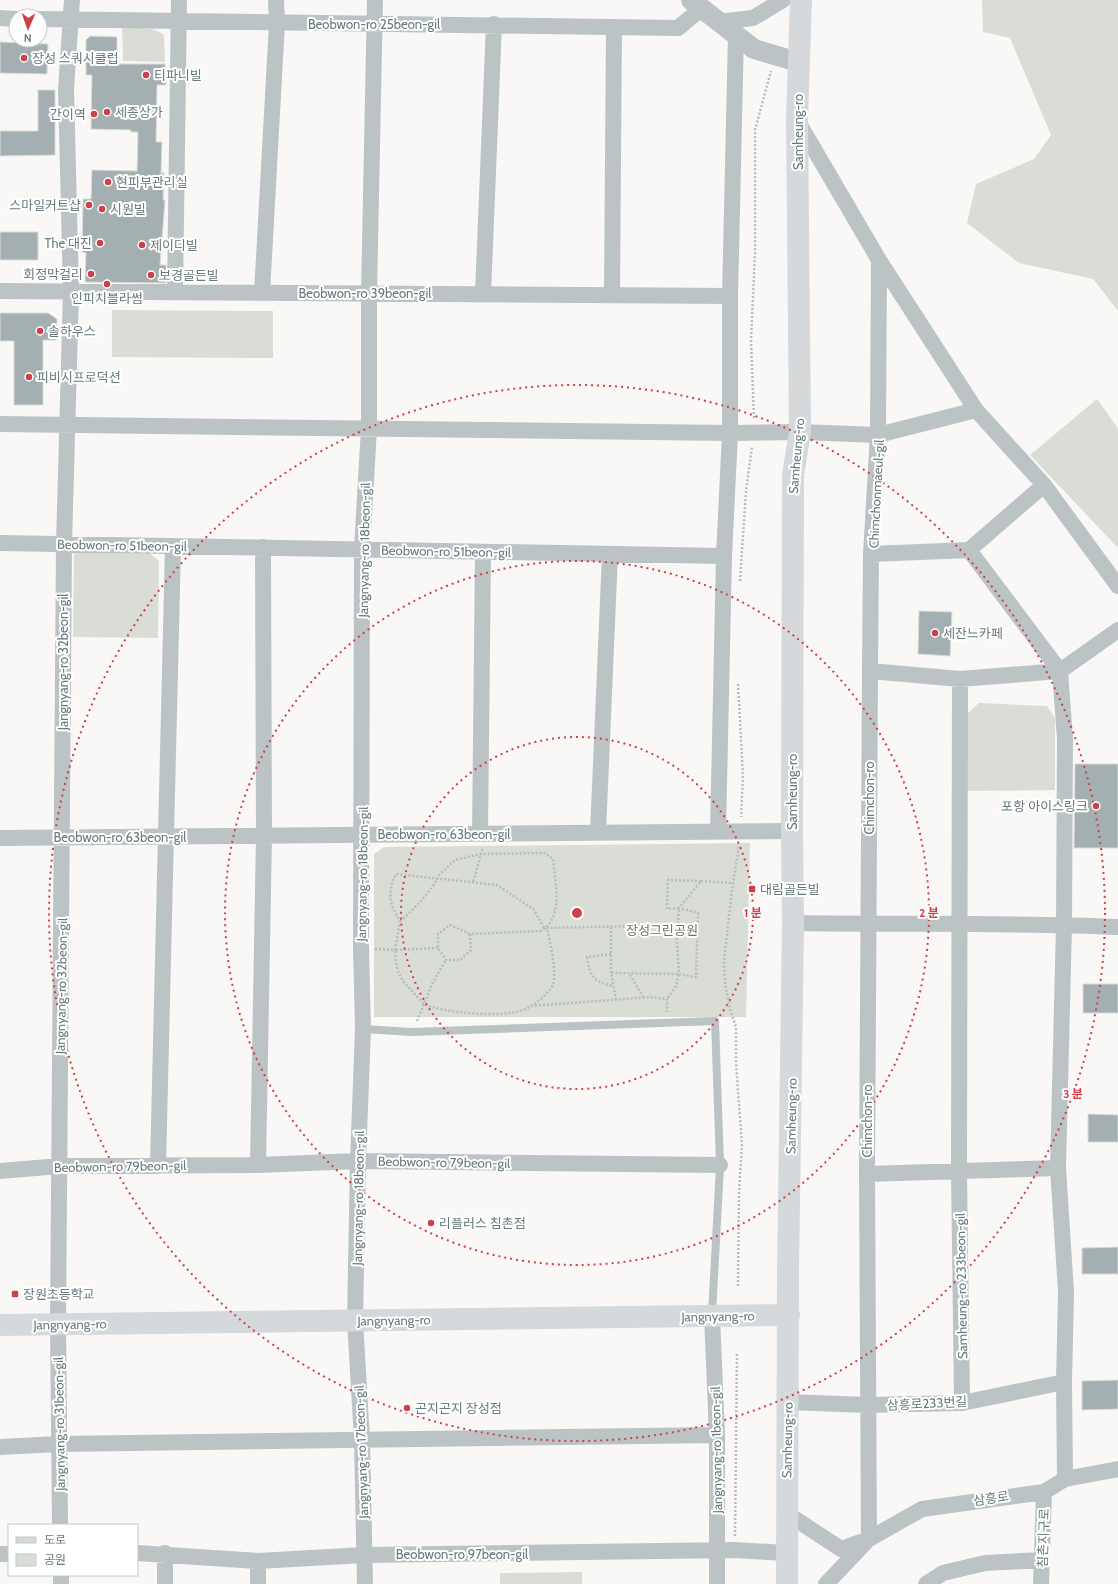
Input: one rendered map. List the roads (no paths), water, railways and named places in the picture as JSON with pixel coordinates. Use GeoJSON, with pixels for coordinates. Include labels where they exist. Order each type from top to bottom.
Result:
{"type":"FeatureCollection","features":[{"type":"Feature","properties":{"kind":"main road","name":"Samheung-ro"},"geometry":{"type":"LineString","coordinates":[[786,1584],[793,923],[793,475],[800,432],[797,120],[801,0]]}},
{"type":"Feature","properties":{"kind":"main road","name":"Jangnyang-ro"},"geometry":{"type":"LineString","coordinates":[[0,1325],[789,1315]]}},
{"type":"Feature","properties":{"kind":"street","name":"Jangnyang-ro 32beon-gil"},"geometry":{"type":"LineString","coordinates":[[58,1324],[63,837],[64,544],[71,291],[66,89],[72,20],[72,0]]}},
{"type":"Feature","properties":{"kind":"street"},"geometry":{"type":"LineString","coordinates":[[175,292],[179,0]]}},
{"type":"Feature","properties":{"kind":"street"},"geometry":{"type":"LineString","coordinates":[[262,293],[277,23],[276,0]]}},
{"type":"Feature","properties":{"kind":"street","name":"Jangnyang-ro 18beon-gil"},"geometry":{"type":"LineString","coordinates":[[355,1320],[358,1161],[363,1029],[361,948],[363,835],[362,549],[369,428],[369,293],[375,0]]}},
{"type":"Feature","properties":{"kind":"street"},"geometry":{"type":"LineString","coordinates":[[718,22],[753,18],[783,0]]}},
{"type":"Feature","properties":{"kind":"street","name":"Beobwon-ro 25beon-gil"},"geometry":{"type":"LineString","coordinates":[[48,19],[179,20],[277,23],[494,24],[678,28],[696,5]]}},
{"type":"Feature","properties":{"kind":"street"},"geometry":{"type":"LineString","coordinates":[[696,5],[754,49],[798,62]]}},
{"type":"Feature","properties":{"kind":"street"},"geometry":{"type":"LineString","coordinates":[[483,294],[494,24]]}},
{"type":"Feature","properties":{"kind":"street"},"geometry":{"type":"LineString","coordinates":[[612,295],[614,27]]}},
{"type":"Feature","properties":{"kind":"street"},"geometry":{"type":"LineString","coordinates":[[718,832],[724,556],[730,433],[730,296],[736,35]]}},
{"type":"Feature","properties":{"kind":"street"},"geometry":{"type":"LineString","coordinates":[[797,120],[879,260],[976,410],[1044,485],[1118,586]]}},
{"type":"Feature","properties":{"kind":"street"},"geometry":{"type":"LineString","coordinates":[[0,424],[730,433],[754,431],[878,434],[879,260]]}},
{"type":"Feature","properties":{"kind":"street","name":"Beobwon-ro 39beon-gil"},"geometry":{"type":"LineString","coordinates":[[0,290],[730,296]]}},
{"type":"Feature","properties":{"kind":"street","name":"Chimchonmaeul-gil"},"geometry":{"type":"LineString","coordinates":[[969,550],[872,554],[878,434],[976,410]]}},
{"type":"Feature","properties":{"kind":"street"},"geometry":{"type":"LineString","coordinates":[[1044,485],[969,550],[1060,671],[1065,740],[1064,925],[1058,1168],[1066,1292],[1064,1382],[1065,1479]]}},
{"type":"Feature","properties":{"kind":"street","name":"Beobwon-ro 51beon-gil"},"geometry":{"type":"LineString","coordinates":[[0,543],[724,556]]}},
{"type":"Feature","properties":{"kind":"street"},"geometry":{"type":"LineString","coordinates":[[158,1166],[173,546]]}},
{"type":"Feature","properties":{"kind":"street"},"geometry":{"type":"LineString","coordinates":[[258,1165],[264,836],[263,547]]}},
{"type":"Feature","properties":{"kind":"street"},"geometry":{"type":"LineString","coordinates":[[480,834],[483,552]]}},
{"type":"Feature","properties":{"kind":"street"},"geometry":{"type":"LineString","coordinates":[[598,833],[610,554]]}},
{"type":"Feature","properties":{"kind":"street","name":"Chimchon-ro"},"geometry":{"type":"LineString","coordinates":[[867,1174],[872,554]]}},
{"type":"Feature","properties":{"kind":"street"},"geometry":{"type":"LineString","coordinates":[[870,671],[960,679],[1060,671],[1118,630]]}},
{"type":"Feature","properties":{"kind":"street"},"geometry":{"type":"LineString","coordinates":[[959,1170],[960,679]]}},
{"type":"Feature","properties":{"kind":"street","name":"Beobwon-ro 63beon-gil"},"geometry":{"type":"LineString","coordinates":[[0,838],[792,831]]}},
{"type":"Feature","properties":{"kind":"street"},"geometry":{"type":"LineString","coordinates":[[793,923],[868,925],[960,923],[1118,927]]}},
{"type":"Feature","properties":{"kind":"street","name":"Beobwon-ro 79beon-gil"},"geometry":{"type":"LineString","coordinates":[[0,1171],[60,1166],[258,1165],[358,1161],[720,1165]]}},
{"type":"Feature","properties":{"kind":"street"},"geometry":{"type":"LineString","coordinates":[[869,1539],[867,1405],[867,1174],[1058,1168]]}},
{"type":"Feature","properties":{"kind":"street","name":"Samheung-ro 233beon-gil"},"geometry":{"type":"LineString","coordinates":[[959,1170],[962,1403]]}},
{"type":"Feature","properties":{"kind":"street","name":"Jangnyang-ro 1beon-gil"},"geometry":{"type":"LineString","coordinates":[[712,1316],[717,1435],[717,1584]]}},
{"type":"Feature","properties":{"kind":"street","name":"Jangnyang-ro 17beon-gil"},"geometry":{"type":"LineString","coordinates":[[355,1320],[362,1440],[364,1584]]}},
{"type":"Feature","properties":{"kind":"street","name":"Jangnyang-ro 31beon-gil"},"geometry":{"type":"LineString","coordinates":[[58,1324],[60,1524]]}},
{"type":"Feature","properties":{"kind":"street","name":"삼흥로233번길"},"geometry":{"type":"LineString","coordinates":[[788,1402],[867,1405],[962,1403],[1064,1382]]}},
{"type":"Feature","properties":{"kind":"street"},"geometry":{"type":"LineString","coordinates":[[0,1447],[58,1444],[717,1435]]}},
{"type":"Feature","properties":{"kind":"street","name":"삼흥로"},"geometry":{"type":"LineString","coordinates":[[786,1513],[841,1549],[869,1539],[922,1509],[1044,1492],[1065,1479],[1118,1470]]}},
{"type":"Feature","properties":{"kind":"street","name":"침촌지구로"},"geometry":{"type":"LineString","coordinates":[[1041,1584],[1044,1492]]}},
{"type":"Feature","properties":{"kind":"street","name":"삼흥로"},"geometry":{"type":"LineString","coordinates":[[826,1584],[869,1539]]}},
{"type":"Feature","properties":{"kind":"street","name":"Beobwon-ro 97beon-gil"},"geometry":{"type":"LineString","coordinates":[[138,1553],[166,1553],[258,1560],[364,1555],[718,1551],[786,1553]]}},
{"type":"Feature","properties":{"kind":"street"},"geometry":{"type":"LineString","coordinates":[[165,1584],[166,1553]]}},
{"type":"Feature","properties":{"kind":"street"},"geometry":{"type":"LineString","coordinates":[[258,1560],[258,1584]]}},
{"type":"Feature","properties":{"kind":"street"},"geometry":{"type":"LineString","coordinates":[[926,1584],[943,1573],[985,1564],[1042,1560]]}},
{"type":"Feature","properties":{"kind":"lane"},"geometry":{"type":"LineString","coordinates":[[363,1029],[412,1032],[715,1021],[720,1165],[712,1316]]}},
{"type":"Feature","properties":{"kind":"place","name":"장성 스쿼시클럽"},"geometry":{"type":"Point","coordinates":[24,58]}},
{"type":"Feature","properties":{"kind":"place","name":"티파니빌"},"geometry":{"type":"Point","coordinates":[146,75]}},
{"type":"Feature","properties":{"kind":"place","name":"세종상가"},"geometry":{"type":"Point","coordinates":[107,112]}},
{"type":"Feature","properties":{"kind":"place","name":"간이역"},"geometry":{"type":"Point","coordinates":[94,114]}},
{"type":"Feature","properties":{"kind":"place","name":"현피부관리실"},"geometry":{"type":"Point","coordinates":[108,182]}},
{"type":"Feature","properties":{"kind":"place","name":"스마일커트샵"},"geometry":{"type":"Point","coordinates":[89,205]}},
{"type":"Feature","properties":{"kind":"place","name":"시원빌"},"geometry":{"type":"Point","coordinates":[102,209]}},
{"type":"Feature","properties":{"kind":"place","name":"The 대진"},"geometry":{"type":"Point","coordinates":[100,243]}},
{"type":"Feature","properties":{"kind":"place","name":"제이디빌"},"geometry":{"type":"Point","coordinates":[142,245]}},
{"type":"Feature","properties":{"kind":"place","name":"회정막걸리"},"geometry":{"type":"Point","coordinates":[91,274]}},
{"type":"Feature","properties":{"kind":"place","name":"보경골든빌"},"geometry":{"type":"Point","coordinates":[151,275]}},
{"type":"Feature","properties":{"kind":"place","name":"인피치블라썸"},"geometry":{"type":"Point","coordinates":[107,284]}},
{"type":"Feature","properties":{"kind":"place","name":"솔하우스"},"geometry":{"type":"Point","coordinates":[40,331]}},
{"type":"Feature","properties":{"kind":"place","name":"피비시프로덕션"},"geometry":{"type":"Point","coordinates":[29,377]}},
{"type":"Feature","properties":{"kind":"place","name":"세잔느카페"},"geometry":{"type":"Point","coordinates":[935,633]}},
{"type":"Feature","properties":{"kind":"place","name":"포항 아이스링크"},"geometry":{"type":"Point","coordinates":[1096,806]}},
{"type":"Feature","properties":{"kind":"place","name":"대림골든빌"},"geometry":{"type":"Point","coordinates":[752,889]}},
{"type":"Feature","properties":{"kind":"place","name":"리플러스 침촌점"},"geometry":{"type":"Point","coordinates":[431,1223]}},
{"type":"Feature","properties":{"kind":"place","name":"장원초등학교"},"geometry":{"type":"Point","coordinates":[15,1294]}},
{"type":"Feature","properties":{"kind":"place","name":"곤지곤지 장성점"},"geometry":{"type":"Point","coordinates":[407,1408]}},
{"type":"Feature","properties":{"kind":"park label","name":"장성그린공원"},"geometry":{"type":"Point","coordinates":[662,930]}}]}
